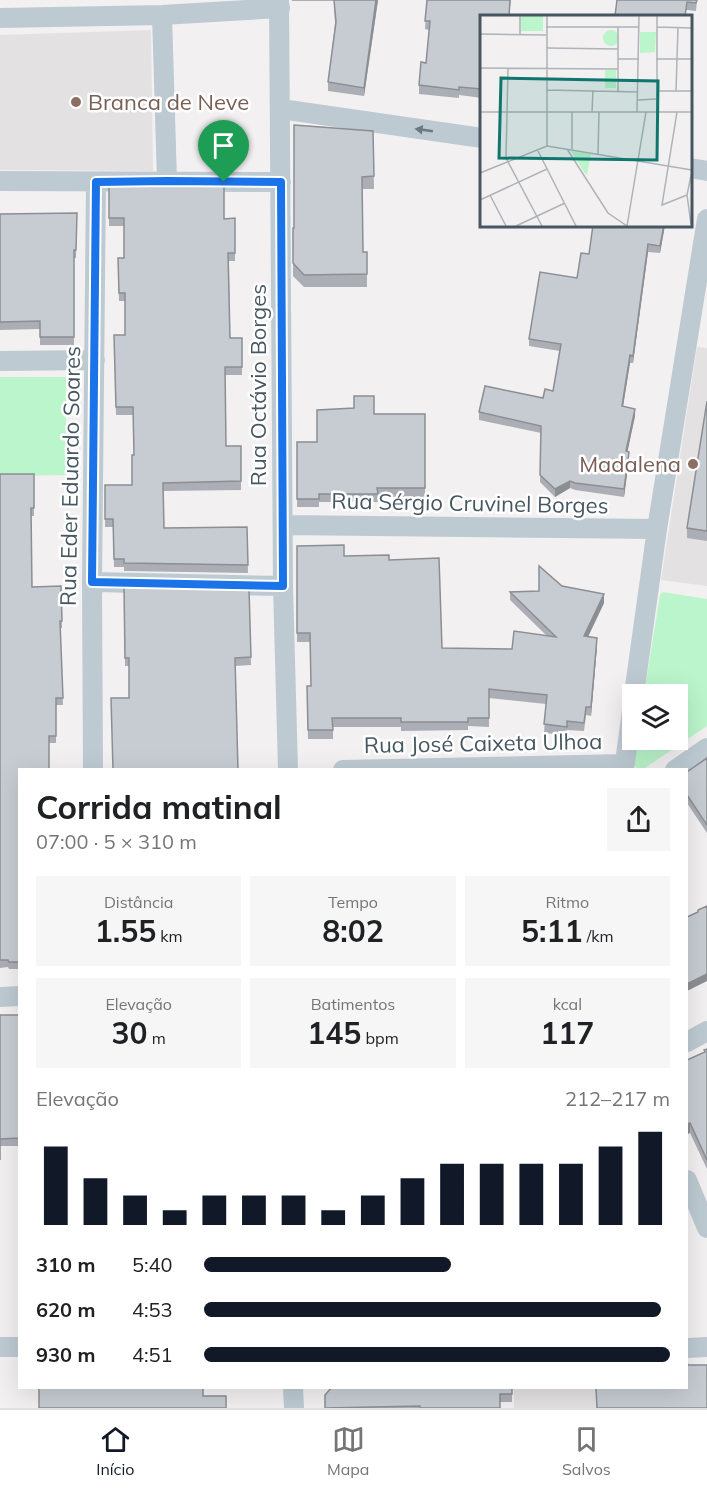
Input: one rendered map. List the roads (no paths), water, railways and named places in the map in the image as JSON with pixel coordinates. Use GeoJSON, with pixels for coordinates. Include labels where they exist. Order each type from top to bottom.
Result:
{"type":"FeatureCollection","features":[{"type":"Feature","properties":{"kind":"street"},"geometry":{"type":"LineString","coordinates":[[0,18],[84,8],[162,15],[280,4]]}},
{"type":"Feature","properties":{"kind":"street","name":"Rua Octávio Borges"},"geometry":{"type":"LineString","coordinates":[[280,4],[283,586],[288,768]]}},
{"type":"Feature","properties":{"kind":"street"},"geometry":{"type":"LineString","coordinates":[[162,15],[167,181]]}},
{"type":"Feature","properties":{"kind":"street"},"geometry":{"type":"LineString","coordinates":[[281,109],[480,138]]}},
{"type":"Feature","properties":{"kind":"street"},"geometry":{"type":"LineString","coordinates":[[692,168],[707,171]]}},
{"type":"Feature","properties":{"kind":"street"},"geometry":{"type":"LineString","coordinates":[[0,181],[281,182]]}},
{"type":"Feature","properties":{"kind":"street","name":"Rua Eder Eduardo Soares"},"geometry":{"type":"LineString","coordinates":[[93,768],[92,582],[96,182]]}},
{"type":"Feature","properties":{"kind":"street"},"geometry":{"type":"LineString","coordinates":[[635,684],[657,529],[707,219]]}},
{"type":"Feature","properties":{"kind":"street"},"geometry":{"type":"LineString","coordinates":[[0,361],[95,360]]}},
{"type":"Feature","properties":{"kind":"street","name":"Rua Sérgio Cruvinel Borges"},"geometry":{"type":"LineString","coordinates":[[283,525],[657,529]]}},
{"type":"Feature","properties":{"kind":"street"},"geometry":{"type":"LineString","coordinates":[[92,582],[283,586]]}},
{"type":"Feature","properties":{"kind":"street"},"geometry":{"type":"LineString","coordinates":[[678,768],[707,748]]}},
{"type":"Feature","properties":{"kind":"street"},"geometry":{"type":"LineString","coordinates":[[624,767],[626,750]]}},
{"type":"Feature","properties":{"kind":"street","name":"Rua José Caixeta Ulhoa"},"geometry":{"type":"LineString","coordinates":[[530,768],[624,767]]}},
{"type":"Feature","properties":{"kind":"street"},"geometry":{"type":"LineString","coordinates":[[0,997],[18,996]]}},
{"type":"Feature","properties":{"kind":"street"},"geometry":{"type":"LineString","coordinates":[[688,1042],[707,1032]]}},
{"type":"Feature","properties":{"kind":"street"},"geometry":{"type":"LineString","coordinates":[[688,1182],[707,1228]]}},
{"type":"Feature","properties":{"kind":"street"},"geometry":{"type":"LineString","coordinates":[[0,1347],[18,1347]]}},
{"type":"Feature","properties":{"kind":"street"},"geometry":{"type":"LineString","coordinates":[[688,1348],[707,1347]]}},
{"type":"Feature","properties":{"kind":"street"},"geometry":{"type":"LineString","coordinates":[[293,1389],[294,1408]]}},
{"type":"Feature","properties":{"kind":"place","name":"Branca de Neve"},"geometry":{"type":"Point","coordinates":[76,102]}},
{"type":"Feature","properties":{"kind":"place","name":"Madalena"},"geometry":{"type":"Point","coordinates":[693,464]}}]}
